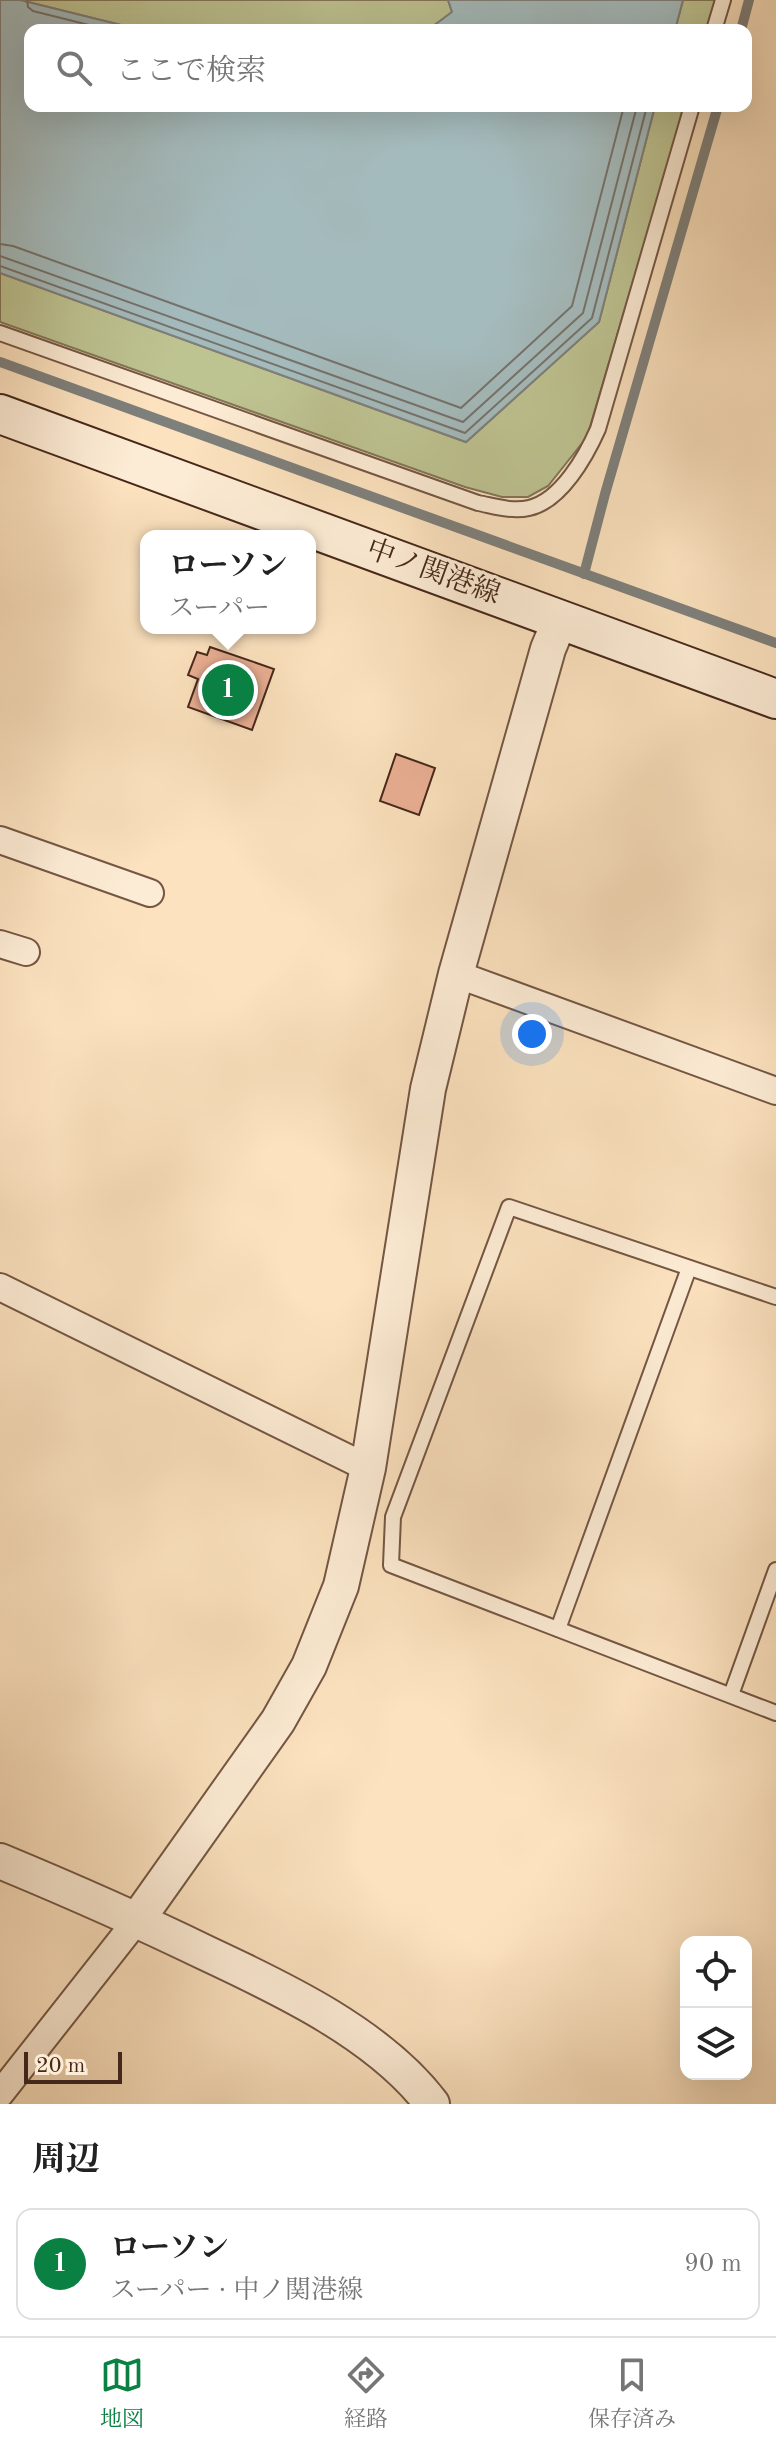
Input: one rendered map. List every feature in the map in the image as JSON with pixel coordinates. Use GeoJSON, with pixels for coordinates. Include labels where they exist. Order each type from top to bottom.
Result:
{"type":"FeatureCollection","features":[{"type":"Feature","properties":{"kind":"main road","name":"中ノ関港線"},"geometry":{"type":"LineString","coordinates":[[0,414],[315,530]]}},
{"type":"Feature","properties":{"kind":"main road","name":"中ノ関港線"},"geometry":{"type":"LineString","coordinates":[[316,530],[776,699]]}},
{"type":"Feature","properties":{"kind":"street"},"geometry":{"type":"LineString","coordinates":[[0,2094],[137,1920],[278,1721],[309,1666],[341,1586],[368,1468],[428,1089],[456,974],[548,649],[560,620]]}},
{"type":"Feature","properties":{"kind":"street"},"geometry":{"type":"LineString","coordinates":[[0,840],[150,893]]}},
{"type":"Feature","properties":{"kind":"street"},"geometry":{"type":"LineString","coordinates":[[0,944],[26,952]]}},
{"type":"Feature","properties":{"kind":"street"},"geometry":{"type":"LineString","coordinates":[[456,974],[776,1091]]}},
{"type":"Feature","properties":{"kind":"street"},"geometry":{"type":"LineString","coordinates":[[0,1287],[368,1468]]}},
{"type":"Feature","properties":{"kind":"street"},"geometry":{"type":"LineString","coordinates":[[0,1861],[137,1920],[267,1982],[334,2021],[377,2051],[419,2087],[432,2104]]}},
{"type":"Feature","properties":{"kind":"lane"},"geometry":{"type":"LineString","coordinates":[[716,24],[723,0]]}},
{"type":"Feature","properties":{"kind":"lane"},"geometry":{"type":"LineString","coordinates":[[0,333],[478,503],[505,509],[530,508],[552,495],[573,475],[587,455],[598,429],[690,112]]}},
{"type":"Feature","properties":{"kind":"lane"},"geometry":{"type":"LineString","coordinates":[[776,1297],[509,1207],[393,1517],[391,1565],[776,1713]]}},
{"type":"Feature","properties":{"kind":"lane"},"geometry":{"type":"LineString","coordinates":[[558,1629],[689,1268]]}},
{"type":"Feature","properties":{"kind":"lane"},"geometry":{"type":"LineString","coordinates":[[731,1695],[776,1570]]}},
{"type":"Feature","properties":{"kind":"green space"},"geometry":{"type":"Polygon","coordinates":[[[20,0],[448,0],[452,12],[436,24],[117,24],[20,0]]]}},
{"type":"Feature","properties":{"kind":"green space"},"geometry":{"type":"Polygon","coordinates":[[[683,0],[716,0],[709,24],[677,24],[683,0]]]}},
{"type":"Feature","properties":{"kind":"green space"},"geometry":{"type":"Polygon","coordinates":[[[653,112],[683,112],[587,437],[548,486],[528,497],[502,497],[465,487],[0,322],[0,273],[466,442],[599,322],[653,112]]]}},
{"type":"Feature","properties":{"kind":"water"},"geometry":{"type":"Polygon","coordinates":[[[0,0],[20,0],[117,24],[24,24],[24,112],[653,112],[599,322],[466,442],[0,273],[0,0]]]}},
{"type":"Feature","properties":{"kind":"water"},"geometry":{"type":"Polygon","coordinates":[[[448,0],[683,0],[677,24],[436,24],[452,12],[448,0]]]}},
{"type":"Feature","properties":{"kind":"building"},"geometry":{"type":"Polygon","coordinates":[[[210,647],[274,669],[252,730],[188,707],[198,679],[188,675],[197,652],[207,655],[210,647]]]}},
{"type":"Feature","properties":{"kind":"building"},"geometry":{"type":"Polygon","coordinates":[[[396,754],[435,768],[419,815],[380,801],[396,754]]]}},
{"type":"Feature","properties":{"kind":"waterway"},"geometry":{"type":"LineString","coordinates":[[743,24],[749,0]]}},
{"type":"Feature","properties":{"kind":"waterway"},"geometry":{"type":"LineString","coordinates":[[584,574],[716,112]]}},
{"type":"Feature","properties":{"kind":"waterway"},"geometry":{"type":"LineString","coordinates":[[0,362],[776,643]]}},
{"type":"Feature","properties":{"kind":"place","name":"ローソン"},"geometry":{"type":"Point","coordinates":[228,690]}}]}
